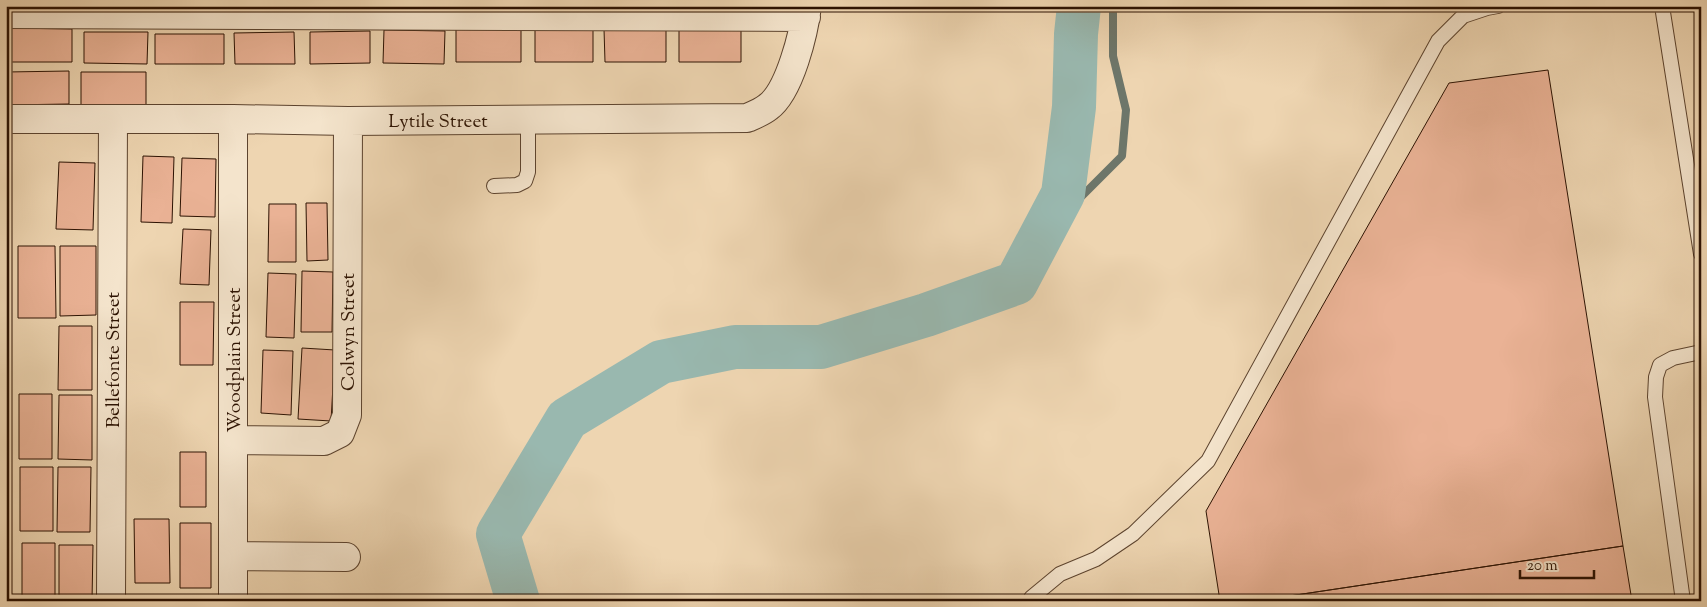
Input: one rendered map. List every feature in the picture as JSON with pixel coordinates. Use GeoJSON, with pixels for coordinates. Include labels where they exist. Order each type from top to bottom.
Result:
{"type":"FeatureCollection","features":[{"type":"Feature","properties":{"kind":"street"},"geometry":{"type":"LineString","coordinates":[[6,14],[98,10],[806,12]]}},
{"type":"Feature","properties":{"kind":"street","name":"Lytile Street"},"geometry":{"type":"LineString","coordinates":[[6,119],[348,121],[747,118],[769,107],[780,93],[791,73],[806,12]]}},
{"type":"Feature","properties":{"kind":"street","name":"Bellefonte Street"},"geometry":{"type":"LineString","coordinates":[[111,601],[113,119]]}},
{"type":"Feature","properties":{"kind":"street","name":"Woodplain Street"},"geometry":{"type":"LineString","coordinates":[[232,601],[234,119]]}},
{"type":"Feature","properties":{"kind":"street","name":"Colwyn Street"},"geometry":{"type":"LineString","coordinates":[[233,440],[324,441],[340,432],[347,415],[348,121]]}},
{"type":"Feature","properties":{"kind":"street"},"geometry":{"type":"LineString","coordinates":[[233,556],[346,557]]}},
{"type":"Feature","properties":{"kind":"lane"},"geometry":{"type":"LineString","coordinates":[[1030,601],[1031,598],[1060,574],[1096,559],[1134,534],[1208,461],[1438,41],[1463,16],[1498,6]]}},
{"type":"Feature","properties":{"kind":"lane"},"geometry":{"type":"LineString","coordinates":[[1662,6],[1701,254]]}},
{"type":"Feature","properties":{"kind":"lane"},"geometry":{"type":"LineString","coordinates":[[494,186],[517,185],[525,180],[528,172],[528,120]]}},
{"type":"Feature","properties":{"kind":"lane"},"geometry":{"type":"LineString","coordinates":[[1683,601],[1655,397],[1656,376],[1660,365],[1673,358],[1701,352]]}},
{"type":"Feature","properties":{"kind":"building"},"geometry":{"type":"Polygon","coordinates":[[[535,27],[593,27],[593,62],[535,62],[535,27]]]}},
{"type":"Feature","properties":{"kind":"building"},"geometry":{"type":"Polygon","coordinates":[[[6,28],[72,29],[72,62],[6,62],[6,28]]]}},
{"type":"Feature","properties":{"kind":"building"},"geometry":{"type":"Polygon","coordinates":[[[456,28],[521,28],[521,62],[456,62],[456,28]]]}},
{"type":"Feature","properties":{"kind":"building"},"geometry":{"type":"Polygon","coordinates":[[[666,28],[666,62],[605,62],[604,29],[666,28]]]}},
{"type":"Feature","properties":{"kind":"building"},"geometry":{"type":"Polygon","coordinates":[[[679,28],[741,28],[741,62],[679,62],[679,28]]]}},
{"type":"Feature","properties":{"kind":"building"},"geometry":{"type":"Polygon","coordinates":[[[384,30],[445,31],[444,64],[383,63],[384,30]]]}},
{"type":"Feature","properties":{"kind":"building"},"geometry":{"type":"Polygon","coordinates":[[[370,31],[370,63],[310,64],[310,32],[370,31]]]}},
{"type":"Feature","properties":{"kind":"building"},"geometry":{"type":"Polygon","coordinates":[[[84,32],[148,32],[147,64],[84,63],[84,32]]]}},
{"type":"Feature","properties":{"kind":"building"},"geometry":{"type":"Polygon","coordinates":[[[294,32],[295,64],[235,64],[234,33],[294,32]]]}},
{"type":"Feature","properties":{"kind":"building"},"geometry":{"type":"Polygon","coordinates":[[[155,34],[224,34],[224,64],[155,64],[155,34]]]}},
{"type":"Feature","properties":{"kind":"building"},"geometry":{"type":"Polygon","coordinates":[[[1548,70],[1623,546],[1256,601],[1220,601],[1206,511],[1449,83],[1548,70]]]}},
{"type":"Feature","properties":{"kind":"building"},"geometry":{"type":"Polygon","coordinates":[[[69,71],[69,104],[6,105],[6,72],[69,71]]]}},
{"type":"Feature","properties":{"kind":"building"},"geometry":{"type":"Polygon","coordinates":[[[81,72],[146,72],[146,105],[81,106],[81,72]]]}},
{"type":"Feature","properties":{"kind":"building"},"geometry":{"type":"Polygon","coordinates":[[[143,156],[174,157],[172,223],[141,222],[143,156]]]}},
{"type":"Feature","properties":{"kind":"building"},"geometry":{"type":"Polygon","coordinates":[[[182,158],[216,159],[215,217],[180,216],[182,158]]]}},
{"type":"Feature","properties":{"kind":"building"},"geometry":{"type":"Polygon","coordinates":[[[59,162],[95,163],[93,230],[56,229],[59,162]]]}},
{"type":"Feature","properties":{"kind":"building"},"geometry":{"type":"Polygon","coordinates":[[[306,203],[327,203],[328,260],[307,261],[306,203]]]}},
{"type":"Feature","properties":{"kind":"building"},"geometry":{"type":"Polygon","coordinates":[[[269,204],[296,204],[296,262],[268,262],[269,204]]]}},
{"type":"Feature","properties":{"kind":"building"},"geometry":{"type":"Polygon","coordinates":[[[183,229],[211,230],[209,285],[180,284],[183,229]]]}},
{"type":"Feature","properties":{"kind":"building"},"geometry":{"type":"Polygon","coordinates":[[[18,246],[55,246],[56,318],[18,318],[18,246]]]}},
{"type":"Feature","properties":{"kind":"building"},"geometry":{"type":"Polygon","coordinates":[[[60,246],[96,246],[96,315],[60,316],[60,246]]]}},
{"type":"Feature","properties":{"kind":"building"},"geometry":{"type":"Polygon","coordinates":[[[302,271],[333,272],[332,332],[301,332],[302,271]]]}},
{"type":"Feature","properties":{"kind":"building"},"geometry":{"type":"Polygon","coordinates":[[[268,273],[296,274],[294,338],[266,337],[268,273]]]}},
{"type":"Feature","properties":{"kind":"building"},"geometry":{"type":"Polygon","coordinates":[[[180,302],[214,302],[213,365],[180,365],[180,302]]]}},
{"type":"Feature","properties":{"kind":"building"},"geometry":{"type":"Polygon","coordinates":[[[59,326],[92,326],[92,390],[58,390],[59,326]]]}},
{"type":"Feature","properties":{"kind":"building"},"geometry":{"type":"Polygon","coordinates":[[[302,348],[335,350],[331,421],[298,419],[302,348]]]}},
{"type":"Feature","properties":{"kind":"building"},"geometry":{"type":"Polygon","coordinates":[[[263,350],[293,351],[291,415],[261,413],[263,350]]]}},
{"type":"Feature","properties":{"kind":"building"},"geometry":{"type":"Polygon","coordinates":[[[19,394],[52,394],[52,459],[19,459],[19,394]]]}},
{"type":"Feature","properties":{"kind":"building"},"geometry":{"type":"Polygon","coordinates":[[[59,395],[92,395],[92,460],[58,459],[59,395]]]}},
{"type":"Feature","properties":{"kind":"building"},"geometry":{"type":"Polygon","coordinates":[[[180,452],[206,452],[206,507],[180,507],[180,452]]]}},
{"type":"Feature","properties":{"kind":"building"},"geometry":{"type":"Polygon","coordinates":[[[20,467],[53,467],[53,531],[20,531],[20,467]]]}},
{"type":"Feature","properties":{"kind":"building"},"geometry":{"type":"Polygon","coordinates":[[[58,467],[91,467],[90,532],[57,532],[58,467]]]}},
{"type":"Feature","properties":{"kind":"building"},"geometry":{"type":"Polygon","coordinates":[[[134,519],[169,519],[170,583],[135,583],[134,519]]]}},
{"type":"Feature","properties":{"kind":"building"},"geometry":{"type":"Polygon","coordinates":[[[180,523],[211,523],[211,588],[180,588],[180,523]]]}},
{"type":"Feature","properties":{"kind":"building"},"geometry":{"type":"Polygon","coordinates":[[[22,543],[55,543],[55,601],[22,601],[22,543]]]}},
{"type":"Feature","properties":{"kind":"building"},"geometry":{"type":"Polygon","coordinates":[[[59,545],[93,545],[92,601],[59,601],[59,545]]]}},
{"type":"Feature","properties":{"kind":"building"},"geometry":{"type":"Polygon","coordinates":[[[1623,546],[1632,601],[1256,601],[1623,546]]]}},
{"type":"Feature","properties":{"kind":"building"},"geometry":{"type":"Polygon","coordinates":[[[144,596],[170,596],[170,601],[144,601],[144,596]]]}},
{"type":"Feature","properties":{"kind":"building"},"geometry":{"type":"Polygon","coordinates":[[[180,598],[212,598],[212,601],[180,601],[180,598]]]}},
{"type":"Feature","properties":{"kind":"waterway"},"geometry":{"type":"LineString","coordinates":[[518,601],[498,534],[567,419],[661,362],[735,347],[821,347],[926,315],[1016,283],[1063,194],[1074,107],[1076,34],[1079,6]]}},
{"type":"Feature","properties":{"kind":"waterway"},"geometry":{"type":"LineString","coordinates":[[1040,238],[1122,156],[1126,110],[1113,56],[1113,6]]}}]}
